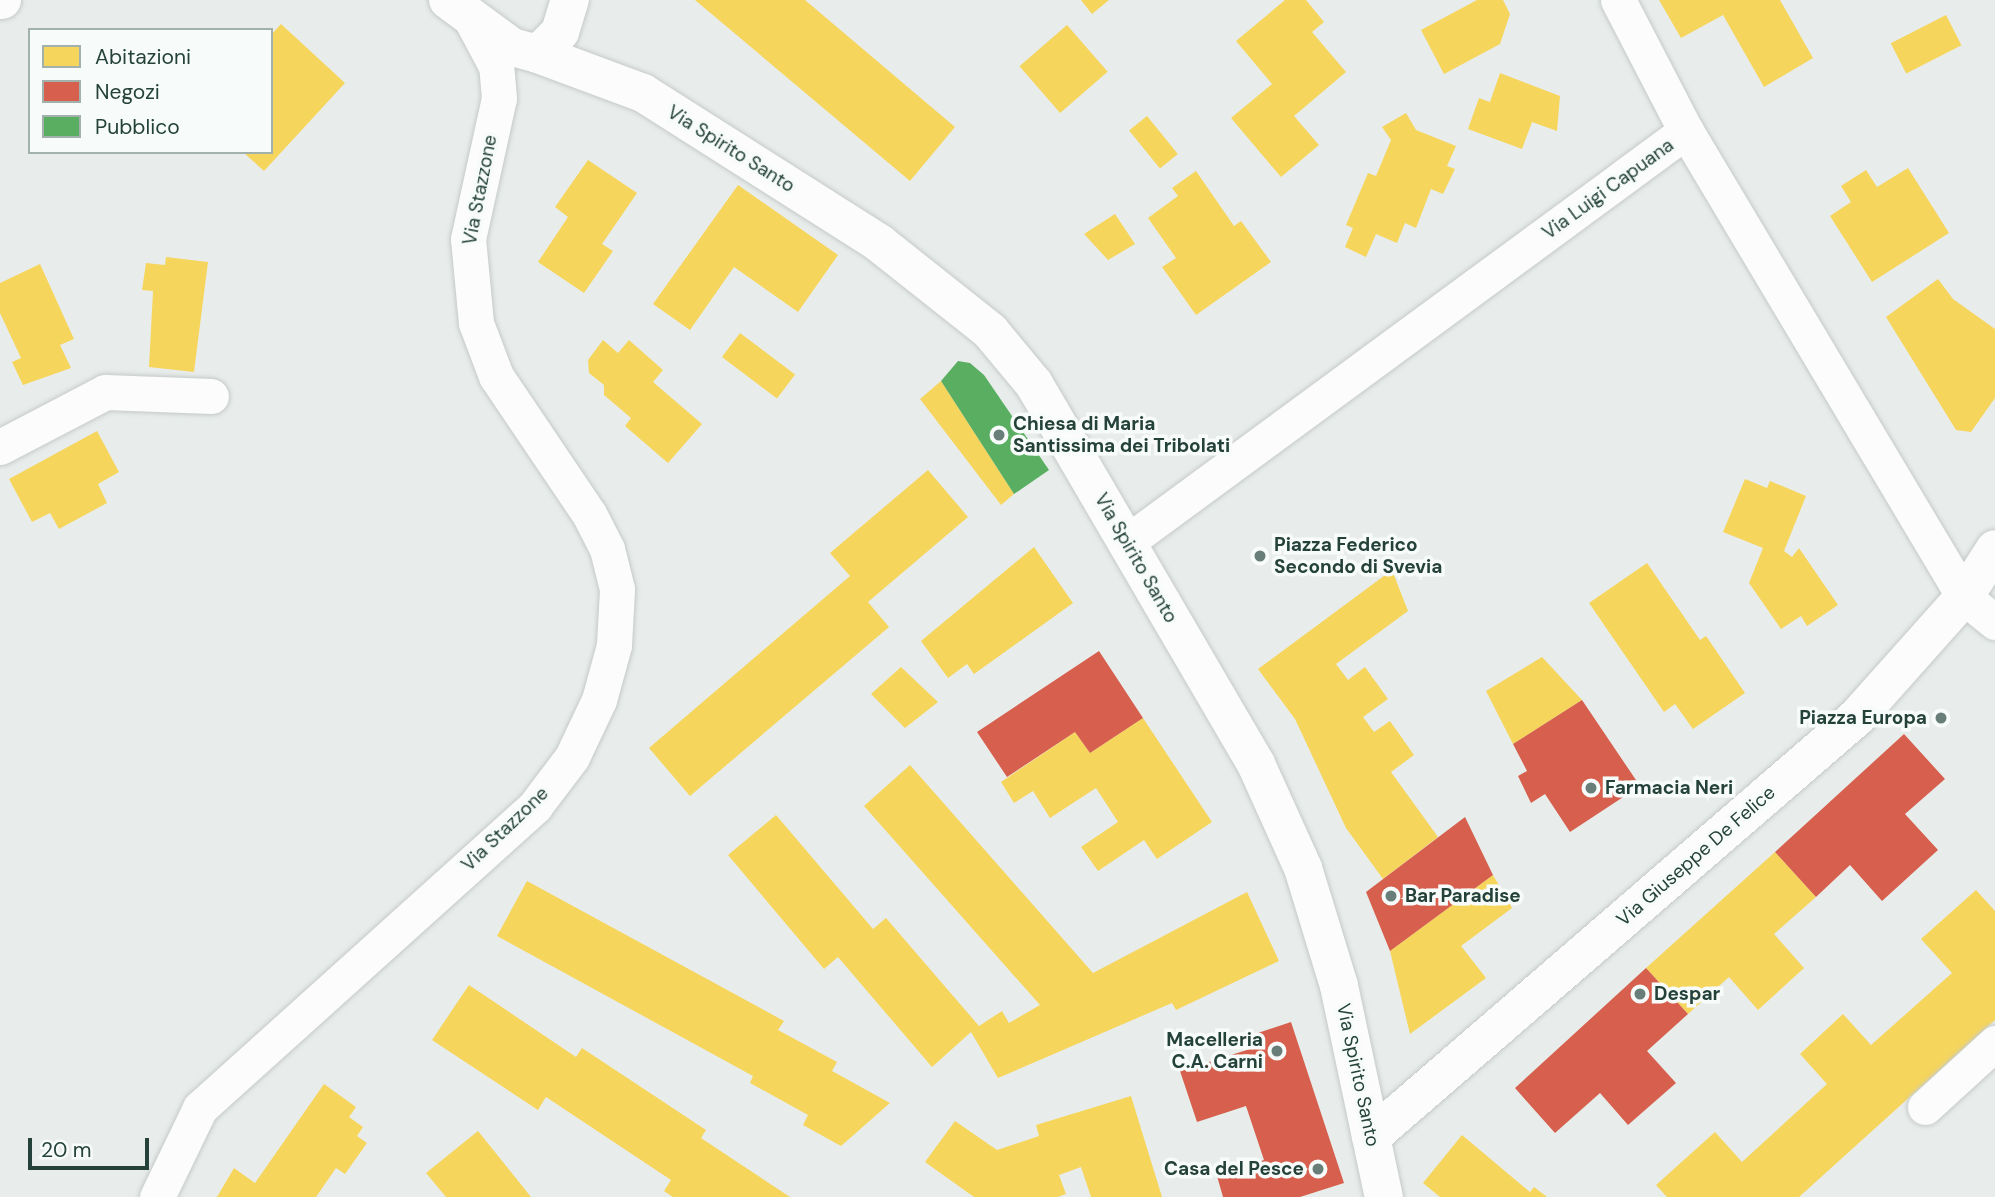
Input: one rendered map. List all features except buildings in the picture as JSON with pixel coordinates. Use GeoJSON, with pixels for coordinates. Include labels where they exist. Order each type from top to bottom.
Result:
{"type":"FeatureCollection","features":[{"type":"Feature","properties":{"kind":"street"},"geometry":{"type":"LineString","coordinates":[[1618,0],[1686,131]]}},
{"type":"Feature","properties":{"kind":"street"},"geometry":{"type":"LineString","coordinates":[[538,54],[560,32],[570,4]]}},
{"type":"Feature","properties":{"kind":"street"},"geometry":{"type":"LineString","coordinates":[[570,4],[588,40],[643,93]]}},
{"type":"Feature","properties":{"kind":"street"},"geometry":{"type":"LineString","coordinates":[[460,10],[512,47],[643,93]]}},
{"type":"Feature","properties":{"kind":"street","name":"Via Stazzone"},"geometry":{"type":"LineString","coordinates":[[157,1197],[200,1108],[535,806],[572,757],[599,700],[614,645],[617,589],[607,549],[589,514],[496,376],[476,323],[468,239],[499,98],[496,66],[460,10]]}},
{"type":"Feature","properties":{"kind":"street","name":"Via Spirito Santo"},"geometry":{"type":"LineString","coordinates":[[643,93],[879,243],[990,331],[1034,384],[1256,764],[1303,868],[1339,986],[1384,1197]]}},
{"type":"Feature","properties":{"kind":"street","name":"Via Luigi Capuana"},"geometry":{"type":"LineString","coordinates":[[1127,542],[1686,131],[1964,597]]}},
{"type":"Feature","properties":{"kind":"street"},"geometry":{"type":"LineString","coordinates":[[0,447],[106,393],[211,396]]}},
{"type":"Feature","properties":{"kind":"street","name":"Via Giuseppe De Felice"},"geometry":{"type":"LineString","coordinates":[[1371,1137],[1857,717],[1964,597],[1995,549]]}},
{"type":"Feature","properties":{"kind":"street"},"geometry":{"type":"LineString","coordinates":[[1964,597],[1995,622]]}},
{"type":"Feature","properties":{"kind":"street"},"geometry":{"type":"LineString","coordinates":[[1925,1107],[1995,1043]]}},
{"type":"Feature","properties":{"kind":"place","name":"Chiesa di Maria Santissima dei Tribolati"},"geometry":{"type":"Point","coordinates":[999,435]}},
{"type":"Feature","properties":{"kind":"place","name":"Piazza Federico Secondo di Svevia"},"geometry":{"type":"Point","coordinates":[1260,556]}},
{"type":"Feature","properties":{"kind":"place","name":"Piazza Europa"},"geometry":{"type":"Point","coordinates":[1941,718]}},
{"type":"Feature","properties":{"kind":"place","name":"Farmacia Neri"},"geometry":{"type":"Point","coordinates":[1591,788]}},
{"type":"Feature","properties":{"kind":"place","name":"Bar Paradise"},"geometry":{"type":"Point","coordinates":[1391,896]}},
{"type":"Feature","properties":{"kind":"place","name":"Despar"},"geometry":{"type":"Point","coordinates":[1640,994]}},
{"type":"Feature","properties":{"kind":"place","name":"Macelleria C.A. Carni"},"geometry":{"type":"Point","coordinates":[1277,1051]}},
{"type":"Feature","properties":{"kind":"place","name":"Casa del Pesce"},"geometry":{"type":"Point","coordinates":[1318,1169]}}]}
